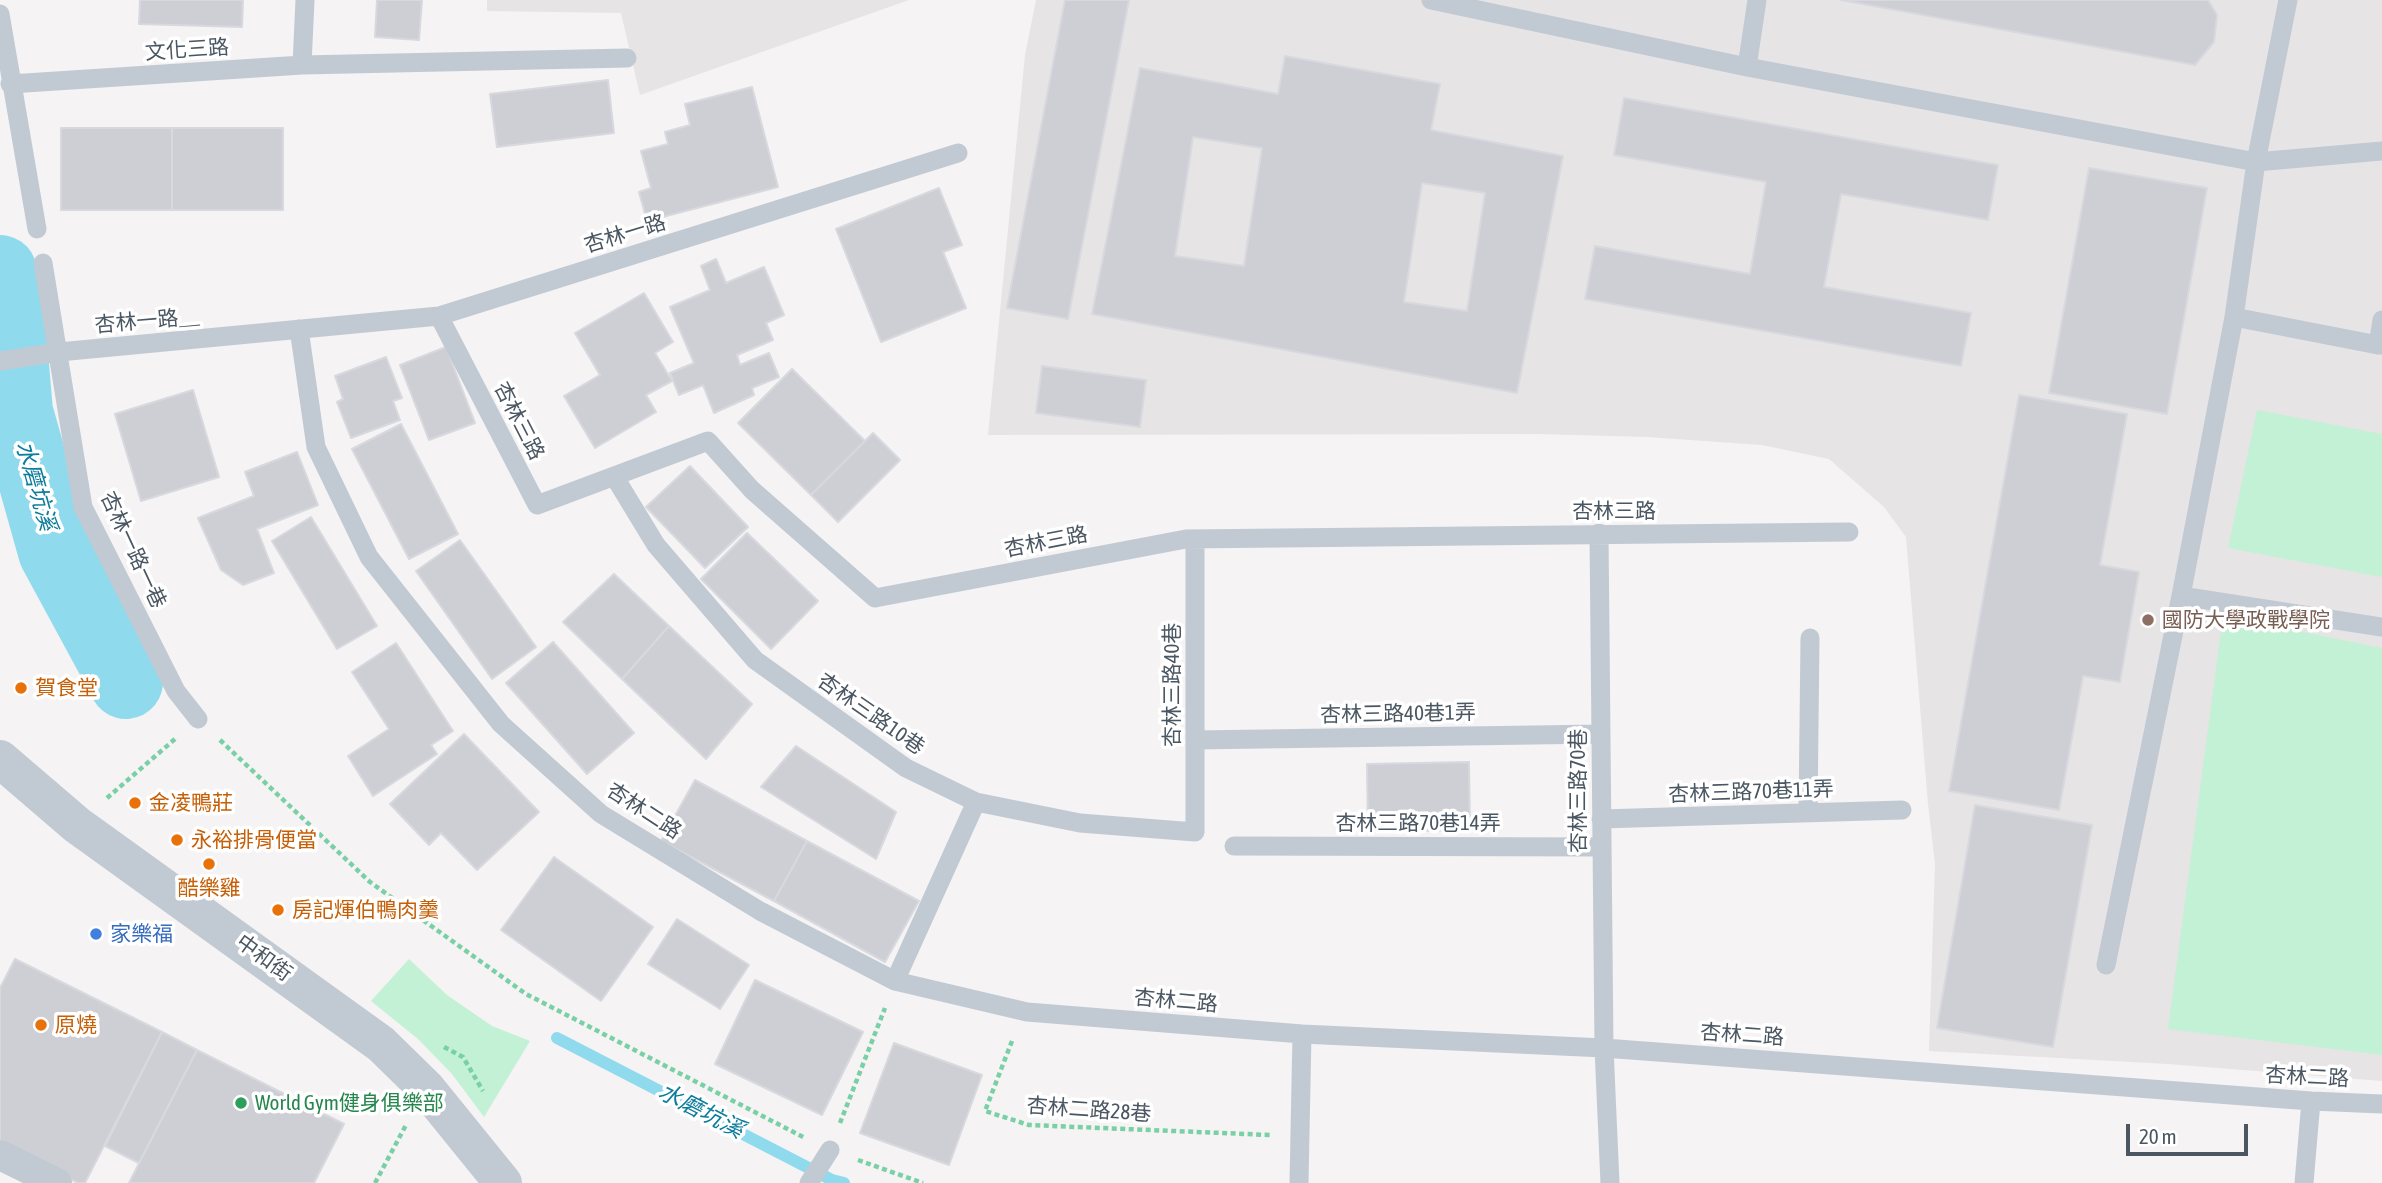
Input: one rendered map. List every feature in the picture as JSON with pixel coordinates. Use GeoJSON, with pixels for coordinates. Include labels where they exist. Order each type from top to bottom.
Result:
{"type":"FeatureCollection","features":[{"type":"Feature","properties":{"kind":"street","name":"中和街"},"geometry":{"type":"LineString","coordinates":[[0,759],[77,825],[381,1044],[426,1088],[503,1183]]}},
{"type":"Feature","properties":{"kind":"street"},"geometry":{"type":"LineString","coordinates":[[0,1155],[57,1183]]}},
{"type":"Feature","properties":{"kind":"lane"},"geometry":{"type":"LineString","coordinates":[[302,65],[305,0]]}},
{"type":"Feature","properties":{"kind":"lane"},"geometry":{"type":"LineString","coordinates":[[1431,0],[1747,67],[2256,162],[2382,151]]}},
{"type":"Feature","properties":{"kind":"lane"},"geometry":{"type":"LineString","coordinates":[[1747,67],[1757,0]]}},
{"type":"Feature","properties":{"kind":"lane"},"geometry":{"type":"LineString","coordinates":[[2106,965],[2234,317],[2256,162],[2288,0]]}},
{"type":"Feature","properties":{"kind":"lane"},"geometry":{"type":"LineString","coordinates":[[0,14],[37,229]]}},
{"type":"Feature","properties":{"kind":"lane","name":"文化三路"},"geometry":{"type":"LineString","coordinates":[[10,83],[302,65],[627,58]]}},
{"type":"Feature","properties":{"kind":"lane","name":"杏林一路"},"geometry":{"type":"LineString","coordinates":[[299,329],[439,316],[958,153]]}},
{"type":"Feature","properties":{"kind":"lane","name":"杏林一路一巷"},"geometry":{"type":"LineString","coordinates":[[43,263],[60,352],[83,507],[176,691],[198,719]]}},
{"type":"Feature","properties":{"kind":"lane","name":"杏林三路"},"geometry":{"type":"LineString","coordinates":[[439,316],[537,505],[708,441],[752,490],[875,598],[1186,539],[1849,532]]}},
{"type":"Feature","properties":{"kind":"lane"},"geometry":{"type":"LineString","coordinates":[[2234,317],[2380,345],[2382,320]]}},
{"type":"Feature","properties":{"kind":"lane","name":"杏林一路＿"},"geometry":{"type":"LineString","coordinates":[[0,361],[60,352],[299,329]]}},
{"type":"Feature","properties":{"kind":"lane","name":"杏林二路"},"geometry":{"type":"LineString","coordinates":[[299,329],[316,447],[369,557],[501,724],[601,814],[760,911],[895,981],[1024,1010],[1303,1034],[1604,1048],[2311,1101],[2382,1104]]}},
{"type":"Feature","properties":{"kind":"lane","name":"杏林三路10巷"},"geometry":{"type":"LineString","coordinates":[[614,476],[656,545],[755,660],[906,768],[976,803],[1080,824],[1195,832]]}},
{"type":"Feature","properties":{"kind":"lane","name":"杏林三路70巷"},"geometry":{"type":"LineString","coordinates":[[1599,534],[1604,1048],[1610,1183]]}},
{"type":"Feature","properties":{"kind":"lane","name":"杏林三路40巷"},"geometry":{"type":"LineString","coordinates":[[1195,539],[1195,832]]}},
{"type":"Feature","properties":{"kind":"lane"},"geometry":{"type":"LineString","coordinates":[[2181,596],[2382,627]]}},
{"type":"Feature","properties":{"kind":"lane"},"geometry":{"type":"LineString","coordinates":[[1808,813],[1810,638]]}},
{"type":"Feature","properties":{"kind":"lane","name":"杏林三路40巷1弄"},"geometry":{"type":"LineString","coordinates":[[1195,740],[1601,734]]}},
{"type":"Feature","properties":{"kind":"lane"},"geometry":{"type":"LineString","coordinates":[[895,981],[976,803]]}},
{"type":"Feature","properties":{"kind":"lane","name":"杏林三路70巷11弄"},"geometry":{"type":"LineString","coordinates":[[1601,819],[1902,810]]}},
{"type":"Feature","properties":{"kind":"lane","name":"杏林三路70巷14弄"},"geometry":{"type":"LineString","coordinates":[[1234,846],[1601,846]]}},
{"type":"Feature","properties":{"kind":"lane"},"geometry":{"type":"LineString","coordinates":[[1299,1183],[1303,1034]]}},
{"type":"Feature","properties":{"kind":"lane"},"geometry":{"type":"LineString","coordinates":[[2304,1183],[2311,1101]]}},
{"type":"Feature","properties":{"kind":"lane"},"geometry":{"type":"LineString","coordinates":[[809,1183],[830,1150]]}},
{"type":"Feature","properties":{"kind":"path"},"geometry":{"type":"LineString","coordinates":[[77,825],[198,719],[370,883],[526,993],[830,1150],[923,1183]]}},
{"type":"Feature","properties":{"kind":"path"},"geometry":{"type":"LineString","coordinates":[[830,1150],[895,981]]}},
{"type":"Feature","properties":{"kind":"path","name":"杏林二路28巷"},"geometry":{"type":"LineString","coordinates":[[1024,1010],[985,1111],[1029,1125],[1300,1136]]}},
{"type":"Feature","properties":{"kind":"path"},"geometry":{"type":"LineString","coordinates":[[374,1183],[426,1088]]}},
{"type":"Feature","properties":{"kind":"shaded area"},"geometry":{"type":"Polygon","coordinates":[[[487,0],[909,0],[640,95],[621,13],[487,11],[487,0]]]}},
{"type":"Feature","properties":{"kind":"shaded area","name":"國防大學政戰學院"},"geometry":{"type":"Polygon","coordinates":[[[1036,0],[2382,0],[2382,1081],[2168,1064],[1929,1051],[1935,864],[1906,537],[1884,507],[1829,459],[1762,445],[1647,437],[1538,434],[988,435],[1025,55],[1036,0]]]}},
{"type":"Feature","properties":{"kind":"green space"},"geometry":{"type":"Polygon","coordinates":[[[2257,410],[2382,434],[2382,577],[2228,548],[2257,410]]]}},
{"type":"Feature","properties":{"kind":"green space"},"geometry":{"type":"Polygon","coordinates":[[[2223,616],[2382,648],[2382,1055],[2168,1029],[2223,616]]]}},
{"type":"Feature","properties":{"kind":"green space"},"geometry":{"type":"Polygon","coordinates":[[[409,959],[447,995],[492,1026],[530,1041],[484,1117],[452,1074],[418,1039],[371,1001],[409,959]]]}},
{"type":"Feature","properties":{"kind":"building"},"geometry":{"type":"Polygon","coordinates":[[[140,0],[243,0],[242,27],[139,24],[140,0]]]}},
{"type":"Feature","properties":{"kind":"building"},"geometry":{"type":"Polygon","coordinates":[[[377,0],[422,0],[419,40],[375,37],[377,0]]]}},
{"type":"Feature","properties":{"kind":"building"},"geometry":{"type":"Polygon","coordinates":[[[1065,0],[1129,0],[1068,319],[1007,308],[1065,0]]]}},
{"type":"Feature","properties":{"kind":"building"},"geometry":{"type":"Polygon","coordinates":[[[1841,0],[2208,0],[2217,15],[2214,42],[2195,65],[1841,0]]]}},
{"type":"Feature","properties":{"kind":"building"},"geometry":{"type":"Polygon","coordinates":[[[1285,56],[1440,84],[1431,130],[1563,156],[1517,393],[1092,314],[1140,68],[1278,94],[1285,56]],[[1193,137],[1175,256],[1244,266],[1262,148],[1193,137]],[[1422,183],[1404,302],[1467,311],[1485,193],[1422,183]]]}},
{"type":"Feature","properties":{"kind":"building"},"geometry":{"type":"Polygon","coordinates":[[[608,80],[614,133],[497,147],[490,94],[608,80]]]}},
{"type":"Feature","properties":{"kind":"building"},"geometry":{"type":"Polygon","coordinates":[[[752,87],[778,187],[647,221],[639,192],[651,188],[641,151],[668,144],[665,132],[690,125],[685,104],[752,87]]]}},
{"type":"Feature","properties":{"kind":"building"},"geometry":{"type":"Polygon","coordinates":[[[1624,98],[1998,165],[1988,220],[1841,194],[1824,287],[1971,313],[1961,366],[1585,299],[1595,246],[1750,274],[1766,182],[1614,155],[1624,98]]]}},
{"type":"Feature","properties":{"kind":"building"},"geometry":{"type":"Polygon","coordinates":[[[61,128],[172,128],[172,210],[61,210],[61,128]]]}},
{"type":"Feature","properties":{"kind":"building"},"geometry":{"type":"Polygon","coordinates":[[[172,128],[283,128],[283,210],[172,210],[172,128]]]}},
{"type":"Feature","properties":{"kind":"building"},"geometry":{"type":"Polygon","coordinates":[[[2089,168],[2207,188],[2167,414],[2049,393],[2089,168]]]}},
{"type":"Feature","properties":{"kind":"building"},"geometry":{"type":"Polygon","coordinates":[[[939,188],[962,245],[943,252],[966,308],[881,342],[836,229],[939,188]]]}},
{"type":"Feature","properties":{"kind":"building"},"geometry":{"type":"Polygon","coordinates":[[[716,259],[726,283],[764,267],[784,315],[766,323],[773,340],[737,355],[740,365],[769,353],[779,377],[752,388],[754,395],[714,413],[703,385],[679,395],[670,373],[694,363],[670,307],[710,290],[701,266],[716,259]]]}},
{"type":"Feature","properties":{"kind":"building"},"geometry":{"type":"Polygon","coordinates":[[[644,293],[673,342],[655,353],[672,381],[646,395],[656,412],[595,448],[564,396],[600,375],[575,333],[644,293]]]}},
{"type":"Feature","properties":{"kind":"building"},"geometry":{"type":"Polygon","coordinates":[[[446,347],[475,423],[429,440],[400,365],[446,347]]]}},
{"type":"Feature","properties":{"kind":"building"},"geometry":{"type":"Polygon","coordinates":[[[386,357],[402,398],[393,401],[400,420],[351,438],[337,402],[343,399],[335,376],[386,357]]]}},
{"type":"Feature","properties":{"kind":"building"},"geometry":{"type":"Polygon","coordinates":[[[1042,366],[1146,380],[1140,427],[1036,413],[1042,366]]]}},
{"type":"Feature","properties":{"kind":"building"},"geometry":{"type":"Polygon","coordinates":[[[792,369],[865,441],[811,495],[738,423],[792,369]]]}},
{"type":"Feature","properties":{"kind":"building"},"geometry":{"type":"Polygon","coordinates":[[[193,390],[219,477],[141,501],[115,414],[193,390]]]}},
{"type":"Feature","properties":{"kind":"building"},"geometry":{"type":"Polygon","coordinates":[[[2019,395],[2127,414],[2100,565],[2139,572],[2120,682],[2083,676],[2059,810],[1949,791],[2019,395]]]}},
{"type":"Feature","properties":{"kind":"building"},"geometry":{"type":"Polygon","coordinates":[[[401,424],[458,534],[409,559],[352,449],[401,424]]]}},
{"type":"Feature","properties":{"kind":"building"},"geometry":{"type":"Polygon","coordinates":[[[873,433],[900,460],[838,522],[811,495],[873,433]]]}},
{"type":"Feature","properties":{"kind":"building"},"geometry":{"type":"Polygon","coordinates":[[[297,452],[318,505],[257,529],[274,573],[243,585],[221,570],[198,518],[254,496],[245,472],[297,452]]]}},
{"type":"Feature","properties":{"kind":"building"},"geometry":{"type":"Polygon","coordinates":[[[690,466],[748,527],[705,568],[646,507],[690,466]]]}},
{"type":"Feature","properties":{"kind":"building"},"geometry":{"type":"Polygon","coordinates":[[[311,517],[377,626],[337,649],[272,541],[311,517]]]}},
{"type":"Feature","properties":{"kind":"building"},"geometry":{"type":"Polygon","coordinates":[[[747,533],[818,601],[771,649],[701,579],[747,533]]]}},
{"type":"Feature","properties":{"kind":"building"},"geometry":{"type":"Polygon","coordinates":[[[460,540],[536,647],[492,679],[416,571],[460,540]]]}},
{"type":"Feature","properties":{"kind":"building"},"geometry":{"type":"Polygon","coordinates":[[[614,574],[669,626],[622,679],[563,622],[614,574]]]}},
{"type":"Feature","properties":{"kind":"building"},"geometry":{"type":"Polygon","coordinates":[[[669,626],[752,704],[706,759],[622,679],[669,626]]]}},
{"type":"Feature","properties":{"kind":"building"},"geometry":{"type":"Polygon","coordinates":[[[553,642],[634,733],[587,774],[506,683],[553,642]]]}},
{"type":"Feature","properties":{"kind":"building"},"geometry":{"type":"Polygon","coordinates":[[[396,643],[453,731],[431,745],[437,754],[373,796],[348,756],[389,729],[352,672],[396,643]]]}},
{"type":"Feature","properties":{"kind":"building"},"geometry":{"type":"Polygon","coordinates":[[[464,734],[539,812],[477,870],[441,833],[429,845],[390,804],[464,734]]]}},
{"type":"Feature","properties":{"kind":"building"},"geometry":{"type":"Polygon","coordinates":[[[796,746],[896,812],[876,859],[761,787],[796,746]]]}},
{"type":"Feature","properties":{"kind":"building"},"geometry":{"type":"Polygon","coordinates":[[[1469,762],[1470,830],[1368,832],[1367,764],[1469,762]]]}},
{"type":"Feature","properties":{"kind":"building"},"geometry":{"type":"Polygon","coordinates":[[[695,780],[807,841],[774,901],[661,841],[695,780]]]}},
{"type":"Feature","properties":{"kind":"building"},"geometry":{"type":"Polygon","coordinates":[[[1975,805],[2092,825],[2053,1047],[1937,1028],[1975,805]]]}},
{"type":"Feature","properties":{"kind":"building"},"geometry":{"type":"Polygon","coordinates":[[[807,841],[919,901],[885,962],[774,901],[807,841]]]}},
{"type":"Feature","properties":{"kind":"building"},"geometry":{"type":"Polygon","coordinates":[[[554,857],[653,927],[601,1001],[501,930],[554,857]]]}},
{"type":"Feature","properties":{"kind":"building"},"geometry":{"type":"Polygon","coordinates":[[[677,919],[749,965],[720,1009],[648,964],[677,919]]]}},
{"type":"Feature","properties":{"kind":"building"},"geometry":{"type":"Polygon","coordinates":[[[15,959],[162,1032],[85,1183],[78,1183],[0,1144],[0,988],[15,959]]]}},
{"type":"Feature","properties":{"kind":"building"},"geometry":{"type":"Polygon","coordinates":[[[755,980],[863,1032],[822,1115],[715,1064],[755,980]]]}},
{"type":"Feature","properties":{"kind":"building"},"geometry":{"type":"Polygon","coordinates":[[[162,1032],[197,1050],[139,1163],[105,1146],[162,1032]]]}},
{"type":"Feature","properties":{"kind":"building"},"geometry":{"type":"Polygon","coordinates":[[[894,1043],[982,1075],[949,1165],[860,1133],[894,1043]]]}},
{"type":"Feature","properties":{"kind":"building"},"geometry":{"type":"Polygon","coordinates":[[[197,1050],[344,1124],[314,1183],[129,1183],[197,1050]]]}},
{"type":"Feature","properties":{"kind":"waterway","name":"水磨坑溪"},"geometry":{"type":"LineString","coordinates":[[0,272],[8,319],[16,412],[55,551],[126,682]]}},
{"type":"Feature","properties":{"kind":"waterway","name":"水磨坑溪"},"geometry":{"type":"LineString","coordinates":[[557,1038],[832,1180],[844,1183]]}},
{"type":"Feature","properties":{"kind":"place","name":"國防大學政戰學院"},"geometry":{"type":"Point","coordinates":[2148,620]}},
{"type":"Feature","properties":{"kind":"place","name":"賀食堂"},"geometry":{"type":"Point","coordinates":[21,688]}},
{"type":"Feature","properties":{"kind":"place","name":"金凌鴨莊"},"geometry":{"type":"Point","coordinates":[135,803]}},
{"type":"Feature","properties":{"kind":"place","name":"永裕排骨便當"},"geometry":{"type":"Point","coordinates":[177,840]}},
{"type":"Feature","properties":{"kind":"place","name":"酷樂雞"},"geometry":{"type":"Point","coordinates":[209,864]}},
{"type":"Feature","properties":{"kind":"place","name":"房記煇伯鴨肉羹"},"geometry":{"type":"Point","coordinates":[278,910]}},
{"type":"Feature","properties":{"kind":"place","name":"家樂福"},"geometry":{"type":"Point","coordinates":[96,934]}},
{"type":"Feature","properties":{"kind":"place","name":"原燒"},"geometry":{"type":"Point","coordinates":[41,1025]}},
{"type":"Feature","properties":{"kind":"place","name":"World Gym健身俱樂部"},"geometry":{"type":"Point","coordinates":[241,1103]}}]}
